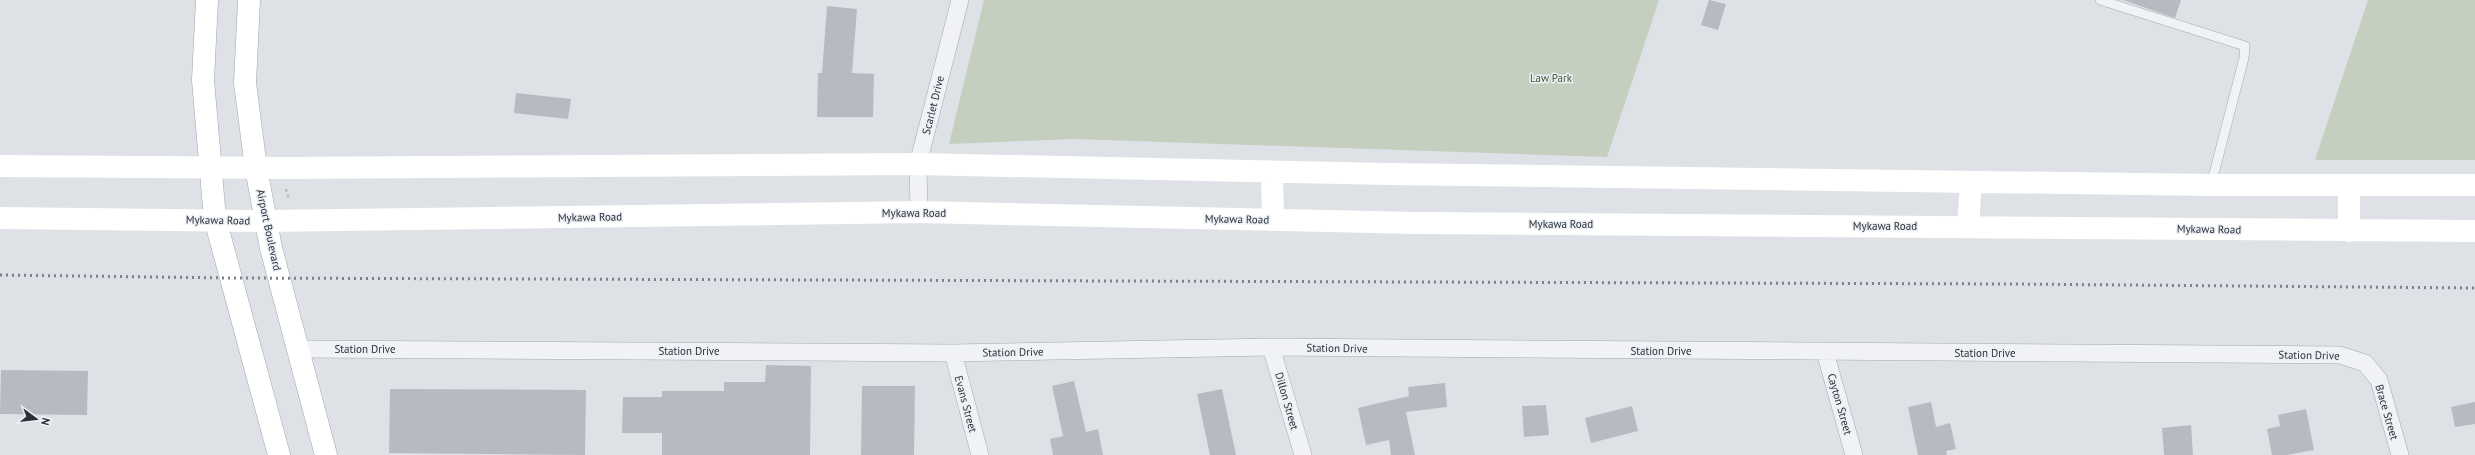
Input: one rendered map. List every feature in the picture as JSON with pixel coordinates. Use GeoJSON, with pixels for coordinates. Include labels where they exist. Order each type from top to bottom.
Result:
{"type":"FeatureCollection","features":[{"type":"Feature","properties":{"kind":"main road"},"geometry":{"type":"LineString","coordinates":[[207,0],[203,80],[215,219],[280,455]]}},
{"type":"Feature","properties":{"kind":"main road","name":"Airport Boulevard"},"geometry":{"type":"LineString","coordinates":[[249,0],[245,83],[256,168],[265,221],[326,455]]}},
{"type":"Feature","properties":{"kind":"main road"},"geometry":{"type":"LineString","coordinates":[[0,166],[256,168],[918,164],[1272,173],[2211,185],[2475,185]]}},
{"type":"Feature","properties":{"kind":"main road"},"geometry":{"type":"LineString","coordinates":[[1272,173],[1273,219]]}},
{"type":"Feature","properties":{"kind":"main road"},"geometry":{"type":"LineString","coordinates":[[1968,226],[1971,182]]}},
{"type":"Feature","properties":{"kind":"main road"},"geometry":{"type":"LineString","coordinates":[[2349,185],[2349,231]]}},
{"type":"Feature","properties":{"kind":"main road","name":"Mykawa Road"},"geometry":{"type":"LineString","coordinates":[[0,218],[215,219],[265,221],[919,212],[1425,223],[2475,231]]}},
{"type":"Feature","properties":{"kind":"street","name":"Scarlet Drive"},"geometry":{"type":"LineString","coordinates":[[919,212],[918,164],[960,0]]}},
{"type":"Feature","properties":{"kind":"street","name":"Station Drive"},"geometry":{"type":"LineString","coordinates":[[298,349],[952,353],[1271,347],[2340,355],[2365,363],[2371,370]]}},
{"type":"Feature","properties":{"kind":"street","name":"Dillon Street"},"geometry":{"type":"LineString","coordinates":[[1271,347],[1303,455]]}},
{"type":"Feature","properties":{"kind":"street","name":"Cayton Street"},"geometry":{"type":"LineString","coordinates":[[1825,352],[1854,455]]}},
{"type":"Feature","properties":{"kind":"street","name":"Evans Street"},"geometry":{"type":"LineString","coordinates":[[952,353],[980,455]]}},
{"type":"Feature","properties":{"kind":"street","name":"Brace Street"},"geometry":{"type":"LineString","coordinates":[[2371,370],[2379,380],[2400,455]]}},
{"type":"Feature","properties":{"kind":"lane"},"geometry":{"type":"LineString","coordinates":[[2100,0],[2245,46],[2244,58],[2211,185]]}},
{"type":"Feature","properties":{"kind":"path"},"geometry":{"type":"LineString","coordinates":[[286,189],[289,202]]}},
{"type":"Feature","properties":{"kind":"green space","name":"Law Park"},"geometry":{"type":"Polygon","coordinates":[[[984,0],[1659,0],[1607,157],[1075,139],[949,144],[984,0]]]}},
{"type":"Feature","properties":{"kind":"green space"},"geometry":{"type":"Polygon","coordinates":[[[2368,0],[2475,0],[2475,160],[2315,160],[2368,0]]]}},
{"type":"Feature","properties":{"kind":"building"},"geometry":{"type":"Polygon","coordinates":[[[1709,0],[1726,4],[1718,30],[1701,25],[1709,0]]]}},
{"type":"Feature","properties":{"kind":"building"},"geometry":{"type":"Polygon","coordinates":[[[2123,0],[2181,0],[2175,18],[2123,0]]]}},
{"type":"Feature","properties":{"kind":"building"},"geometry":{"type":"Polygon","coordinates":[[[827,6],[857,9],[852,73],[874,74],[873,117],[817,117],[818,73],[822,73],[827,6]]]}},
{"type":"Feature","properties":{"kind":"building"},"geometry":{"type":"Polygon","coordinates":[[[516,93],[571,99],[568,119],[514,113],[516,93]]]}},
{"type":"Feature","properties":{"kind":"building"},"geometry":{"type":"Polygon","coordinates":[[[766,365],[811,366],[810,455],[662,455],[662,433],[622,433],[623,397],[662,397],[662,391],[724,391],[724,382],[765,382],[766,365]]]}},
{"type":"Feature","properties":{"kind":"building"},"geometry":{"type":"Polygon","coordinates":[[[1,370],[88,371],[87,415],[0,414],[1,370]]]}},
{"type":"Feature","properties":{"kind":"building"},"geometry":{"type":"Polygon","coordinates":[[[1074,381],[1086,432],[1098,429],[1103,455],[1053,455],[1050,439],[1063,436],[1052,386],[1074,381]]]}},
{"type":"Feature","properties":{"kind":"building"},"geometry":{"type":"Polygon","coordinates":[[[1445,383],[1447,407],[1406,412],[1415,455],[1391,455],[1389,440],[1366,445],[1358,408],[1409,396],[1408,387],[1445,383]]]}},
{"type":"Feature","properties":{"kind":"building"},"geometry":{"type":"Polygon","coordinates":[[[862,386],[915,386],[914,455],[861,455],[862,386]]]}},
{"type":"Feature","properties":{"kind":"building"},"geometry":{"type":"Polygon","coordinates":[[[390,389],[586,390],[585,455],[389,453],[390,389]]]}},
{"type":"Feature","properties":{"kind":"building"},"geometry":{"type":"Polygon","coordinates":[[[1222,389],[1236,455],[1210,455],[1197,394],[1222,389]]]}},
{"type":"Feature","properties":{"kind":"building"},"geometry":{"type":"Polygon","coordinates":[[[1931,402],[1936,427],[1950,423],[1956,449],[1946,451],[1947,455],[1918,455],[1908,407],[1931,402]]]}},
{"type":"Feature","properties":{"kind":"building"},"geometry":{"type":"Polygon","coordinates":[[[2475,402],[2475,424],[2455,427],[2451,407],[2475,402]]]}},
{"type":"Feature","properties":{"kind":"building"},"geometry":{"type":"Polygon","coordinates":[[[1546,405],[1549,435],[1524,437],[1522,406],[1546,405]]]}},
{"type":"Feature","properties":{"kind":"building"},"geometry":{"type":"Polygon","coordinates":[[[1632,406],[1638,431],[1591,443],[1585,418],[1632,406]]]}},
{"type":"Feature","properties":{"kind":"building"},"geometry":{"type":"Polygon","coordinates":[[[2306,409],[2314,450],[2287,455],[2272,455],[2267,429],[2280,426],[2278,415],[2306,409]]]}},
{"type":"Feature","properties":{"kind":"building"},"geometry":{"type":"Polygon","coordinates":[[[2191,425],[2193,455],[2164,455],[2162,428],[2191,425]]]}},
{"type":"Feature","properties":{"kind":"railway"},"geometry":{"type":"LineString","coordinates":[[0,275],[230,278],[2011,284],[2475,288]]}}]}
